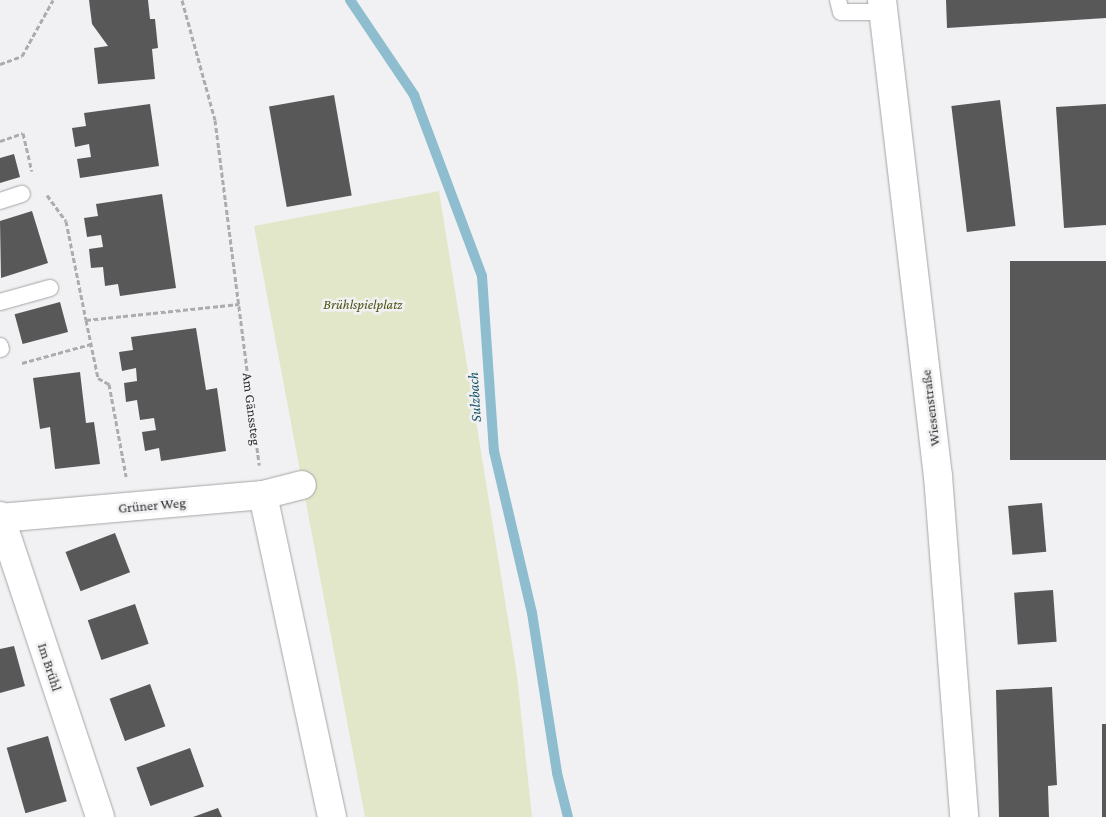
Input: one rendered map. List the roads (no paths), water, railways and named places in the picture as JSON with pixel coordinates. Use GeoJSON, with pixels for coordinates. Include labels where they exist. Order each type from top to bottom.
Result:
{"type":"FeatureCollection","features":[{"type":"Feature","properties":{"kind":"street","name":"Wiesenstraße"},"geometry":{"type":"LineString","coordinates":[[883,6],[938,476],[964,817]]}},
{"type":"Feature","properties":{"kind":"street","name":"Grüner Weg"},"geometry":{"type":"LineString","coordinates":[[0,518],[263,495],[302,485]]}},
{"type":"Feature","properties":{"kind":"street"},"geometry":{"type":"LineString","coordinates":[[263,495],[332,817]]}},
{"type":"Feature","properties":{"kind":"street","name":"Im Brühl"},"geometry":{"type":"LineString","coordinates":[[0,518],[100,817]]}},
{"type":"Feature","properties":{"kind":"lane"},"geometry":{"type":"LineString","coordinates":[[838,0],[840,12],[883,6]]}},
{"type":"Feature","properties":{"kind":"lane"},"geometry":{"type":"LineString","coordinates":[[0,201],[22,194]]}},
{"type":"Feature","properties":{"kind":"lane"},"geometry":{"type":"LineString","coordinates":[[0,302],[50,288]]}},
{"type":"Feature","properties":{"kind":"waterway","name":"Sulzbach"},"geometry":{"type":"LineString","coordinates":[[350,0],[414,95],[482,276],[494,451],[532,613],[557,773],[568,817]]}},
{"type":"Feature","properties":{"kind":"park label","name":"Brühlspielplatz"},"geometry":{"type":"Point","coordinates":[363,304]}}]}
